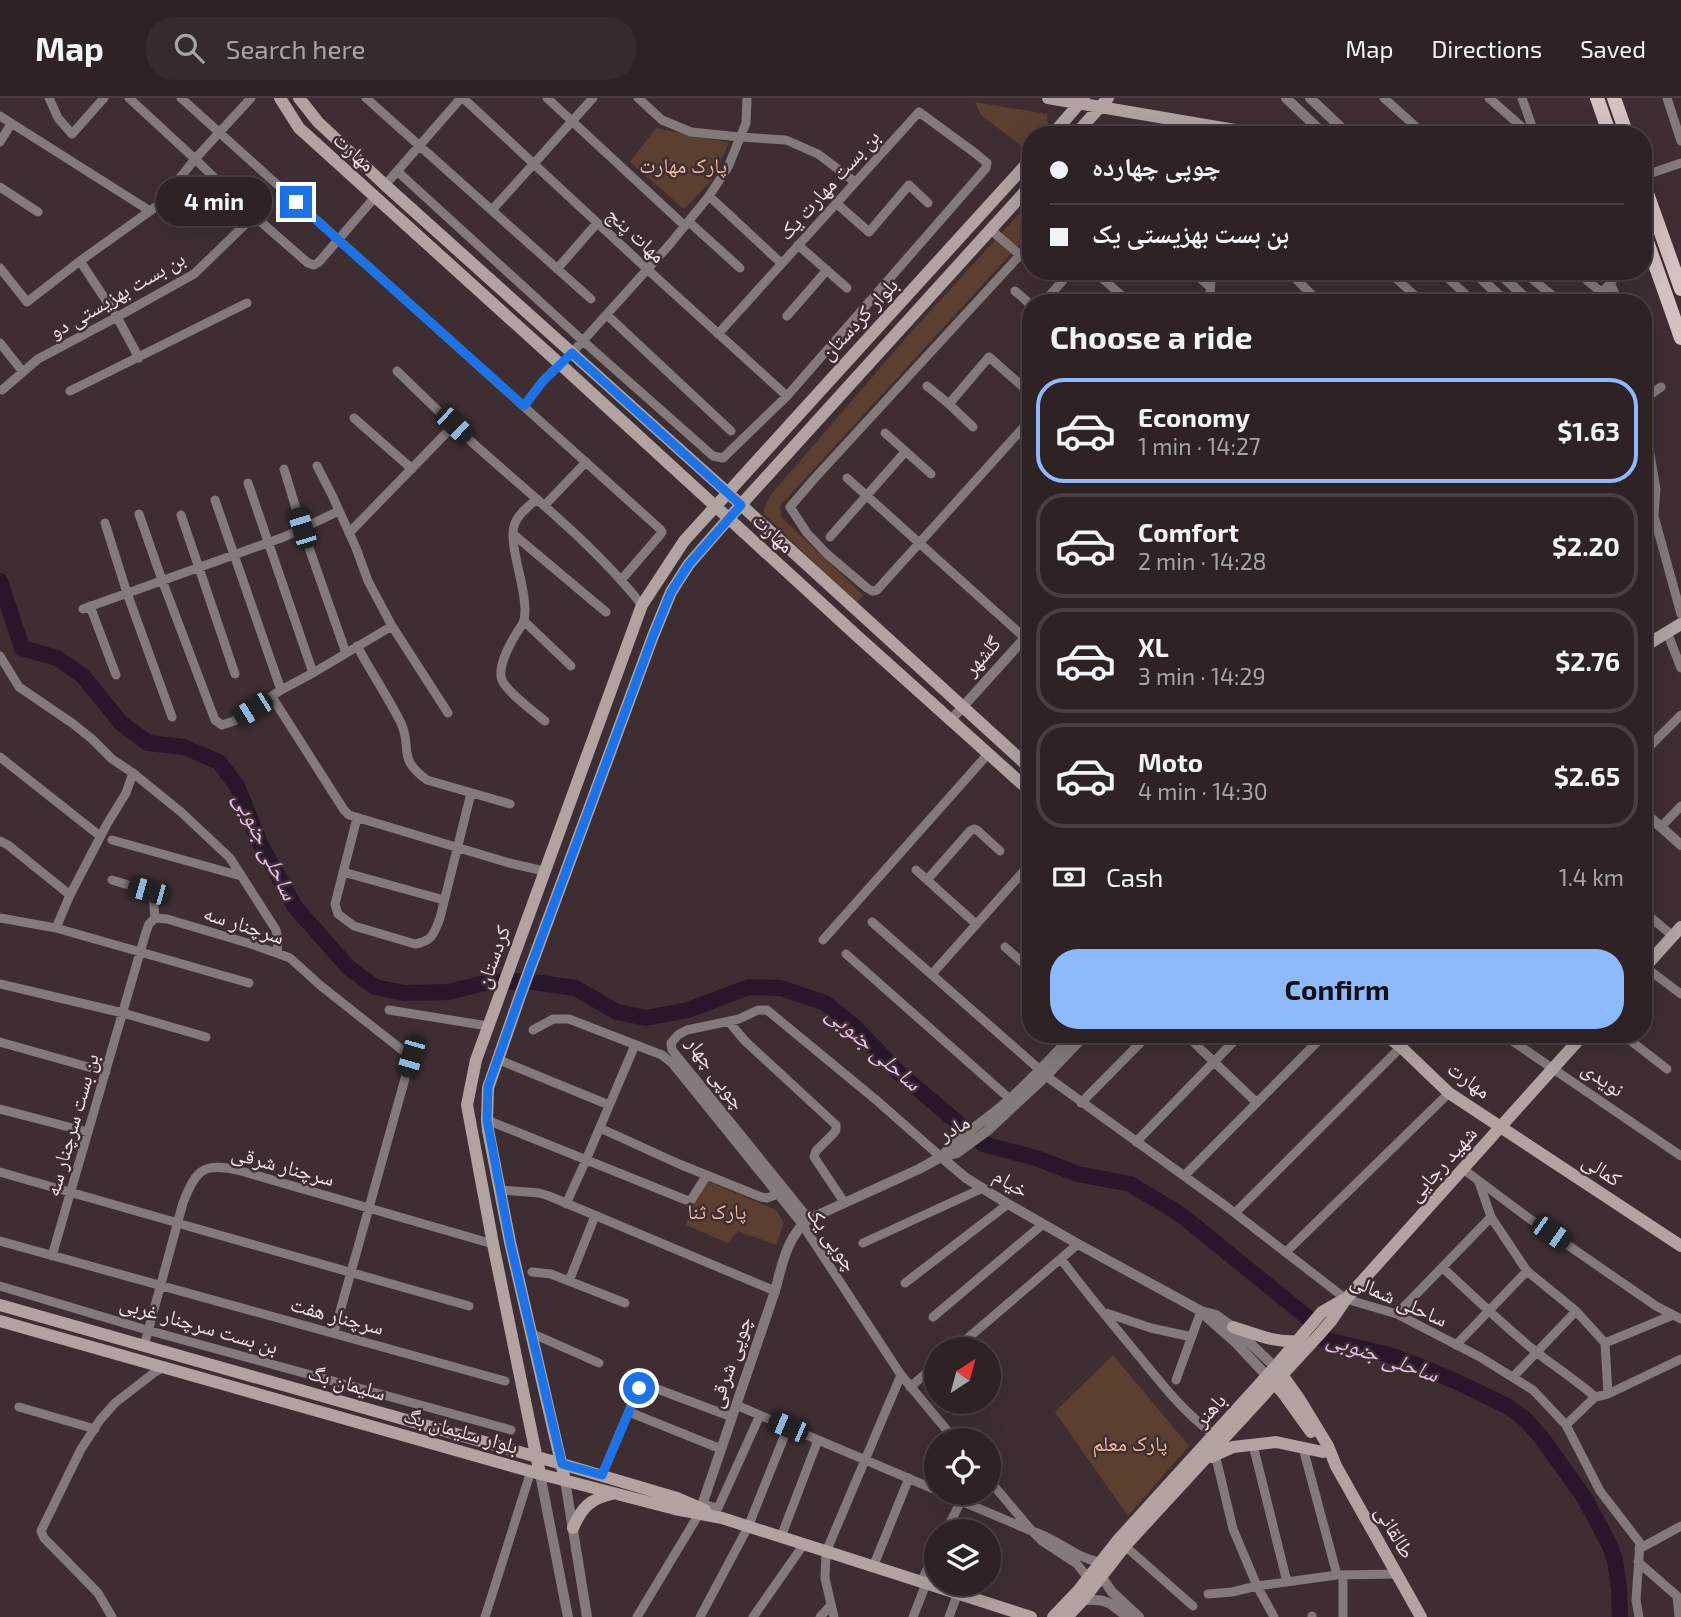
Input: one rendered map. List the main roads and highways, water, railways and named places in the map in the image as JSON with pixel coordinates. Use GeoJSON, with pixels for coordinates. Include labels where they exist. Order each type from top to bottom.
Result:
{"type":"FeatureCollection","features":[{"type":"Feature","properties":{"kind":"main road","name":"مهارت"},"geometry":{"type":"LineString","coordinates":[[280,98],[299,128],[1022,784]]}},
{"type":"Feature","properties":{"kind":"main road","name":"مهارت"},"geometry":{"type":"LineString","coordinates":[[299,98],[318,122],[385,185],[728,492],[1022,761]]}},
{"type":"Feature","properties":{"kind":"main road"},"geometry":{"type":"LineString","coordinates":[[1048,98],[1104,102],[1220,126]]}},
{"type":"Feature","properties":{"kind":"main road"},"geometry":{"type":"LineString","coordinates":[[1597,98],[1607,126]]}},
{"type":"Feature","properties":{"kind":"main road"},"geometry":{"type":"LineString","coordinates":[[1614,98],[1624,126]]}},
{"type":"Feature","properties":{"kind":"main road"},"geometry":{"type":"LineString","coordinates":[[1060,126],[1082,101]]}},
{"type":"Feature","properties":{"kind":"main road"},"geometry":{"type":"LineString","coordinates":[[1083,126],[1104,102]]}},
{"type":"Feature","properties":{"kind":"main road","name":"بلوار کردستان"},"geometry":{"type":"LineString","coordinates":[[716,506],[1022,169]]}},
{"type":"Feature","properties":{"kind":"main road"},"geometry":{"type":"LineString","coordinates":[[375,197],[385,185]]}},
{"type":"Feature","properties":{"kind":"main road","name":"بلوار کردستان"},"geometry":{"type":"LineString","coordinates":[[729,518],[1022,194]]}},
{"type":"Feature","properties":{"kind":"main road"},"geometry":{"type":"LineString","coordinates":[[1652,207],[1681,289]]}},
{"type":"Feature","properties":{"kind":"main road"},"geometry":{"type":"LineString","coordinates":[[1652,269],[1681,338]]}},
{"type":"Feature","properties":{"kind":"main road"},"geometry":{"type":"LineString","coordinates":[[560,364],[572,353]]}},
{"type":"Feature","properties":{"kind":"main road","name":"کردستان"},"geometry":{"type":"LineString","coordinates":[[535,1472],[536,1456],[467,1105],[476,1060],[642,605],[684,541],[716,506]]}},
{"type":"Feature","properties":{"kind":"main road","name":"کردستان"},"geometry":{"type":"LineString","coordinates":[[565,1480],[510,1242],[487,1120],[488,1087],[671,592],[689,564],[729,518]]}},
{"type":"Feature","properties":{"kind":"main road"},"geometry":{"type":"LineString","coordinates":[[1652,641],[1681,624]]}},
{"type":"Feature","properties":{"kind":"main road"},"geometry":{"type":"LineString","coordinates":[[1652,959],[1677,932]]}},
{"type":"Feature","properties":{"kind":"main road","name":"مهارت"},"geometry":{"type":"LineString","coordinates":[[1396,1043],[1449,1093],[1502,1126]]}},
{"type":"Feature","properties":{"kind":"main road","name":"شهید رجایی"},"geometry":{"type":"LineString","coordinates":[[1300,1346],[1576,1043]]}},
{"type":"Feature","properties":{"kind":"main road","name":"کمالی"},"geometry":{"type":"LineString","coordinates":[[1502,1126],[1681,1246]]}},
{"type":"Feature","properties":{"kind":"main road"},"geometry":{"type":"LineString","coordinates":[[493,1244],[510,1242]]}},
{"type":"Feature","properties":{"kind":"main road","name":"سلیمان بگ"},"geometry":{"type":"LineString","coordinates":[[0,1306],[602,1475],[677,1498],[701,1509]]}},
{"type":"Feature","properties":{"kind":"main road","name":"بلوار سلیمان بگ"},"geometry":{"type":"LineString","coordinates":[[0,1321],[535,1472],[675,1509],[701,1509],[748,1527],[1031,1617]]}},
{"type":"Feature","properties":{"kind":"main road"},"geometry":{"type":"LineString","coordinates":[[1233,1328],[1300,1346],[1296,1380],[1300,1400]]}},
{"type":"Feature","properties":{"kind":"main road","name":"باهنر"},"geometry":{"type":"LineString","coordinates":[[1053,1617],[1203,1463],[1300,1346]]}},
{"type":"Feature","properties":{"kind":"main road","name":"باهنر"},"geometry":{"type":"LineString","coordinates":[[1067,1617],[1083,1600],[1100,1562],[1213,1435],[1275,1375]]}},
{"type":"Feature","properties":{"kind":"main road","name":"طالقانی"},"geometry":{"type":"LineString","coordinates":[[1275,1375],[1300,1400],[1328,1446],[1336,1466],[1419,1615]]}},
{"type":"Feature","properties":{"kind":"main road","name":"طالقانی"},"geometry":{"type":"LineString","coordinates":[[1275,1375],[1322,1452],[1336,1466]]}},
{"type":"Feature","properties":{"kind":"main road"},"geometry":{"type":"LineString","coordinates":[[1203,1463],[1214,1454],[1233,1447],[1276,1442],[1322,1452]]}},
{"type":"Feature","properties":{"kind":"main road"},"geometry":{"type":"LineString","coordinates":[[573,1528],[579,1514],[588,1504],[598,1497],[616,1493]]}},
{"type":"Feature","properties":{"kind":"waterway","name":"ساحلی جنوبی"},"geometry":{"type":"LineString","coordinates":[[0,581],[22,648],[57,658],[83,676],[121,723],[148,743],[184,747],[219,762],[237,786],[260,843],[295,907],[349,968],[375,987],[404,993],[449,992],[485,983],[527,981],[575,988],[617,1012],[646,1018],[688,1010],[749,987],[781,988],[825,1003],[855,1027],[899,1073],[983,1144],[1036,1158],[1078,1174],[1130,1184],[1180,1214],[1307,1317],[1322,1339],[1386,1354],[1414,1364],[1507,1406],[1525,1419],[1584,1497],[1609,1544],[1615,1560],[1620,1617]]}},
{"type":"Feature","properties":{"kind":"park label","name":"پارک مهارت"},"geometry":{"type":"Point","coordinates":[683,166]}},
{"type":"Feature","properties":{"kind":"park label","name":"پارک ثنا"},"geometry":{"type":"Point","coordinates":[717,1212]}},
{"type":"Feature","properties":{"kind":"park label","name":"پارک معلم"},"geometry":{"type":"Point","coordinates":[1130,1444]}}]}
